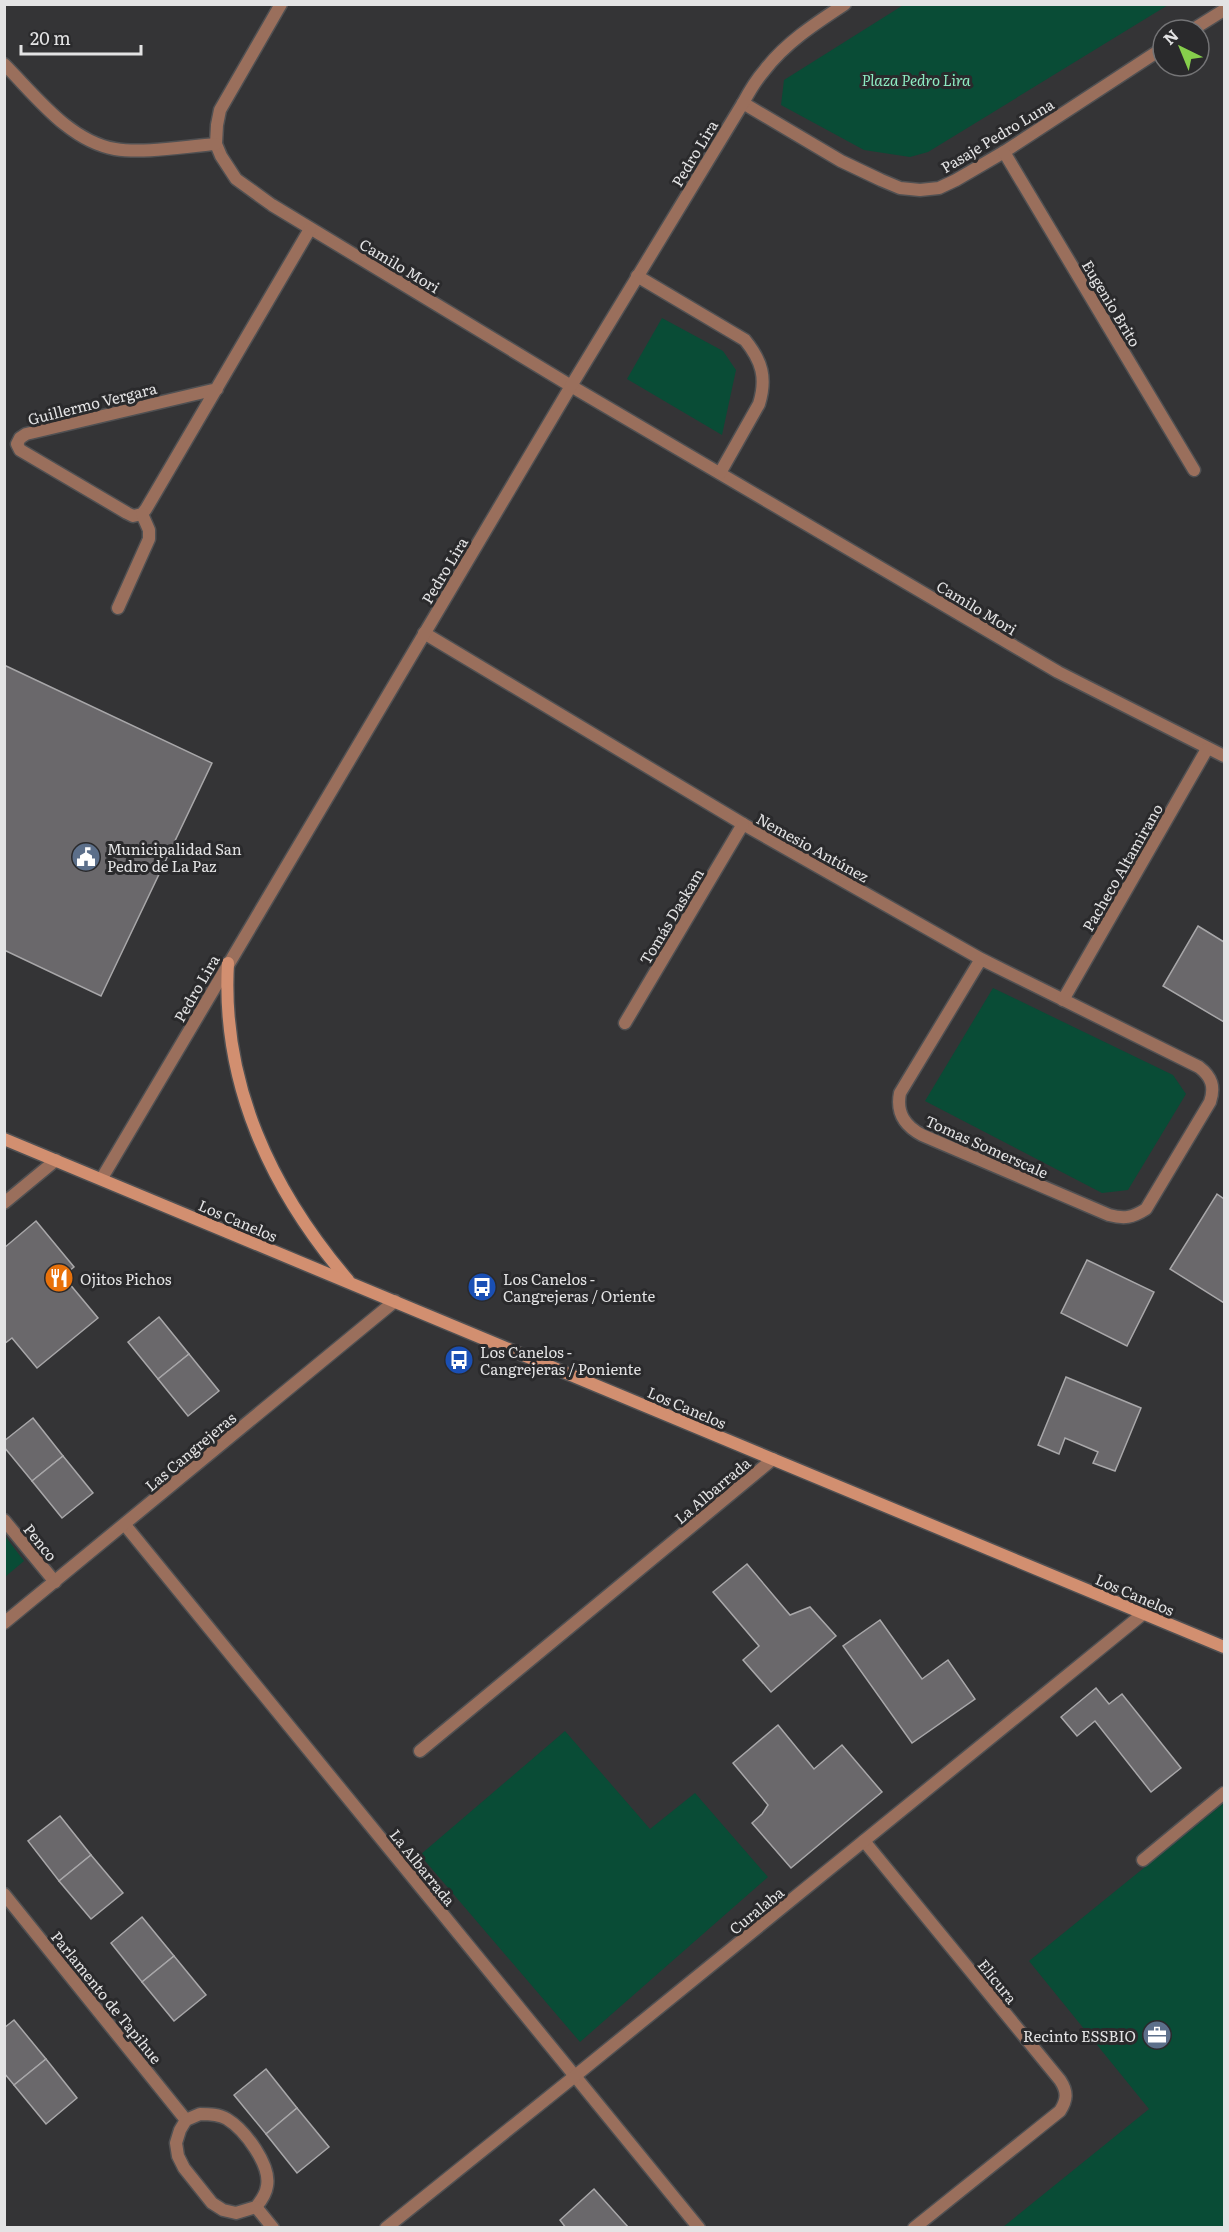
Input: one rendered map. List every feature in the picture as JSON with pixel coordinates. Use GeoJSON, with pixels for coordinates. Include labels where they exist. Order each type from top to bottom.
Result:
{"type":"FeatureCollection","features":[{"type":"Feature","properties":{"kind":"main road"},"geometry":{"type":"LineString","coordinates":[[228,963],[226,996],[231,1037],[238,1078],[250,1118],[268,1163],[292,1206],[319,1246],[350,1283]]}},
{"type":"Feature","properties":{"kind":"main road","name":"Los Canelos"},"geometry":{"type":"LineString","coordinates":[[4,1139],[1224,1647]]}},
{"type":"Feature","properties":{"kind":"street"},"geometry":{"type":"LineString","coordinates":[[4,64],[79,136],[98,145],[117,150],[136,150],[216,144],[220,110],[281,4]]}},
{"type":"Feature","properties":{"kind":"street","name":"Pedro Lira"},"geometry":{"type":"LineString","coordinates":[[102,1179],[571,386],[763,71],[788,46],[822,18],[845,4]]}},
{"type":"Feature","properties":{"kind":"street"},"geometry":{"type":"LineString","coordinates":[[1211,18],[1224,10]]}},
{"type":"Feature","properties":{"kind":"street","name":"Pasaje Pedro Luna"},"geometry":{"type":"LineString","coordinates":[[743,103],[841,161],[900,188],[920,190],[939,188],[1005,152],[1151,56]]}},
{"type":"Feature","properties":{"kind":"street","name":"Camilo Mori"},"geometry":{"type":"LineString","coordinates":[[216,144],[227,167],[236,179],[310,229],[571,386],[1058,672],[1224,756]]}},
{"type":"Feature","properties":{"kind":"street","name":"Eugenio Brito"},"geometry":{"type":"LineString","coordinates":[[1005,152],[1194,470]]}},
{"type":"Feature","properties":{"kind":"street"},"geometry":{"type":"LineString","coordinates":[[118,608],[149,539],[149,530],[142,514],[310,229]]}},
{"type":"Feature","properties":{"kind":"street"},"geometry":{"type":"LineString","coordinates":[[637,276],[745,340],[762,367],[763,392],[759,404],[720,473]]}},
{"type":"Feature","properties":{"kind":"street","name":"Guillermo Vergara"},"geometry":{"type":"LineString","coordinates":[[142,514],[133,516],[20,450],[17,444],[20,438],[26,434],[217,388]]}},
{"type":"Feature","properties":{"kind":"street","name":"Nemesio Antúnez"},"geometry":{"type":"LineString","coordinates":[[424,633],[742,824],[981,959],[1199,1066]]}},
{"type":"Feature","properties":{"kind":"street","name":"Pacheco Altamirano"},"geometry":{"type":"LineString","coordinates":[[1063,1000],[1207,749]]}},
{"type":"Feature","properties":{"kind":"street","name":"Tomás Daskam"},"geometry":{"type":"LineString","coordinates":[[625,1023],[742,824]]}},
{"type":"Feature","properties":{"kind":"street","name":"Tomas Somerscale"},"geometry":{"type":"LineString","coordinates":[[981,959],[900,1094],[898,1102],[903,1120],[911,1129],[922,1135],[1108,1215],[1121,1219],[1134,1217],[1146,1209],[1210,1102],[1213,1093],[1212,1083],[1208,1074],[1199,1066]]}},
{"type":"Feature","properties":{"kind":"street"},"geometry":{"type":"LineString","coordinates":[[4,1203],[56,1160]]}},
{"type":"Feature","properties":{"kind":"street","name":"Las Cangrejeras"},"geometry":{"type":"LineString","coordinates":[[4,1623],[395,1301]]}},
{"type":"Feature","properties":{"kind":"street","name":"La Albarrada"},"geometry":{"type":"LineString","coordinates":[[420,1751],[773,1459]]}},
{"type":"Feature","properties":{"kind":"street","name":"Penco"},"geometry":{"type":"LineString","coordinates":[[4,1520],[55,1582]]}},
{"type":"Feature","properties":{"kind":"street","name":"La Albarrada"},"geometry":{"type":"LineString","coordinates":[[124,1525],[699,2228]]}},
{"type":"Feature","properties":{"kind":"street","name":"Curalaba"},"geometry":{"type":"LineString","coordinates":[[386,2228],[1144,1613]]}},
{"type":"Feature","properties":{"kind":"street"},"geometry":{"type":"LineString","coordinates":[[1143,1860],[1224,1793]]}},
{"type":"Feature","properties":{"kind":"street","name":"Elicura"},"geometry":{"type":"LineString","coordinates":[[864,1841],[1065,2088],[1066,2097],[1060,2111],[914,2228]]}},
{"type":"Feature","properties":{"kind":"street","name":"Parlamento de Tapihue"},"geometry":{"type":"LineString","coordinates":[[4,1894],[186,2120]]}},
{"type":"Feature","properties":{"kind":"street"},"geometry":{"type":"LineString","coordinates":[[200,2114],[214,2114],[227,2119],[255,2148],[267,2173],[267,2186],[256,2207],[236,2213],[223,2210],[212,2203],[184,2168],[178,2156],[176,2142],[186,2120],[200,2114]]}},
{"type":"Feature","properties":{"kind":"street"},"geometry":{"type":"LineString","coordinates":[[256,2207],[273,2228]]}},
{"type":"Feature","properties":{"kind":"green space","name":"Plaza Pedro Lira"},"geometry":{"type":"Polygon","coordinates":[[[905,4],[1168,5],[928,152],[910,157],[864,150],[781,105],[784,80],[905,4]]]}},
{"type":"Feature","properties":{"kind":"green space"},"geometry":{"type":"Polygon","coordinates":[[[662,318],[723,351],[736,370],[722,435],[627,379],[662,318]]]}},
{"type":"Feature","properties":{"kind":"green space"},"geometry":{"type":"Polygon","coordinates":[[[993,988],[1173,1075],[1186,1094],[1128,1190],[1102,1193],[925,1101],[993,988]]]}},
{"type":"Feature","properties":{"kind":"green space"},"geometry":{"type":"Polygon","coordinates":[[[5,1536],[24,1561],[4,1577],[5,1536]]]}},
{"type":"Feature","properties":{"kind":"green space"},"geometry":{"type":"Polygon","coordinates":[[[565,1731],[650,1829],[695,1793],[768,1877],[580,2042],[420,1855],[565,1731]]]}},
{"type":"Feature","properties":{"kind":"green space","name":"Recinto ESSBIO"},"geometry":{"type":"Polygon","coordinates":[[[1224,1803],[1224,2227],[1003,2227],[1149,2109],[1029,1961],[1224,1803]]]}},
{"type":"Feature","properties":{"kind":"building","name":"Municipalidad San Pedro de La Paz"},"geometry":{"type":"Polygon","coordinates":[[[4,665],[212,763],[101,996],[4,950],[4,665]]]}},
{"type":"Feature","properties":{"kind":"building"},"geometry":{"type":"Polygon","coordinates":[[[1198,926],[1224,942],[1224,1022],[1163,986],[1198,926]]]}},
{"type":"Feature","properties":{"kind":"building"},"geometry":{"type":"Polygon","coordinates":[[[1217,1194],[1224,1199],[1224,1303],[1170,1269],[1217,1194]]]}},
{"type":"Feature","properties":{"kind":"building"},"geometry":{"type":"Polygon","coordinates":[[[36,1221],[74,1267],[63,1276],[98,1318],[37,1368],[12,1338],[4,1344],[4,1248],[36,1221]]]}},
{"type":"Feature","properties":{"kind":"building"},"geometry":{"type":"Polygon","coordinates":[[[1087,1260],[1154,1292],[1127,1346],[1061,1313],[1087,1260]]]}},
{"type":"Feature","properties":{"kind":"building"},"geometry":{"type":"Polygon","coordinates":[[[159,1317],[189,1354],[158,1379],[128,1342],[159,1317]]]}},
{"type":"Feature","properties":{"kind":"building"},"geometry":{"type":"Polygon","coordinates":[[[189,1354],[219,1391],[188,1416],[158,1379],[189,1354]]]}},
{"type":"Feature","properties":{"kind":"building"},"geometry":{"type":"Polygon","coordinates":[[[1066,1377],[1141,1408],[1115,1471],[1093,1463],[1098,1452],[1065,1438],[1059,1454],[1038,1445],[1066,1377]]]}},
{"type":"Feature","properties":{"kind":"building"},"geometry":{"type":"Polygon","coordinates":[[[33,1418],[63,1456],[32,1481],[4,1447],[4,1441],[33,1418]]]}},
{"type":"Feature","properties":{"kind":"building"},"geometry":{"type":"Polygon","coordinates":[[[63,1456],[93,1493],[62,1518],[32,1481],[63,1456]]]}},
{"type":"Feature","properties":{"kind":"building"},"geometry":{"type":"Polygon","coordinates":[[[747,1564],[790,1615],[810,1607],[836,1636],[771,1692],[743,1660],[759,1646],[713,1592],[747,1564]]]}},
{"type":"Feature","properties":{"kind":"building"},"geometry":{"type":"Polygon","coordinates":[[[880,1620],[922,1679],[948,1660],[975,1699],[912,1743],[843,1646],[880,1620]]]}},
{"type":"Feature","properties":{"kind":"building"},"geometry":{"type":"Polygon","coordinates":[[[1096,1688],[1109,1704],[1122,1694],[1181,1768],[1151,1792],[1095,1721],[1077,1736],[1061,1717],[1096,1688]]]}},
{"type":"Feature","properties":{"kind":"building"},"geometry":{"type":"Polygon","coordinates":[[[778,1725],[814,1769],[842,1745],[882,1792],[791,1868],[752,1823],[768,1805],[733,1763],[778,1725]]]}},
{"type":"Feature","properties":{"kind":"building"},"geometry":{"type":"Polygon","coordinates":[[[60,1816],[91,1855],[59,1881],[28,1841],[60,1816]]]}},
{"type":"Feature","properties":{"kind":"building"},"geometry":{"type":"Polygon","coordinates":[[[91,1855],[123,1893],[91,1919],[59,1881],[91,1855]]]}},
{"type":"Feature","properties":{"kind":"building"},"geometry":{"type":"Polygon","coordinates":[[[142,1917],[174,1956],[142,1982],[111,1943],[142,1917]]]}},
{"type":"Feature","properties":{"kind":"building"},"geometry":{"type":"Polygon","coordinates":[[[174,1956],[206,1995],[174,2021],[142,1982],[174,1956]]]}},
{"type":"Feature","properties":{"kind":"building"},"geometry":{"type":"Polygon","coordinates":[[[14,2020],[46,2059],[14,2085],[4,2073],[4,2028],[14,2020]]]}},
{"type":"Feature","properties":{"kind":"building"},"geometry":{"type":"Polygon","coordinates":[[[46,2059],[77,2098],[46,2124],[14,2085],[46,2059]]]}},
{"type":"Feature","properties":{"kind":"building"},"geometry":{"type":"Polygon","coordinates":[[[266,2069],[297,2108],[266,2134],[234,2095],[266,2069]]]}},
{"type":"Feature","properties":{"kind":"building"},"geometry":{"type":"Polygon","coordinates":[[[297,2108],[329,2147],[297,2173],[266,2134],[297,2108]]]}},
{"type":"Feature","properties":{"kind":"building"},"geometry":{"type":"Polygon","coordinates":[[[594,2189],[629,2228],[566,2228],[560,2220],[594,2189]]]}},
{"type":"Feature","properties":{"kind":"place","name":"Municipalidad San Pedro de La Paz"},"geometry":{"type":"Point","coordinates":[86,857]}},
{"type":"Feature","properties":{"kind":"place","name":"Ojitos Pichos"},"geometry":{"type":"Point","coordinates":[59,1278]}},
{"type":"Feature","properties":{"kind":"place","name":"Los Canelos - Cangrejeras / Oriente"},"geometry":{"type":"Point","coordinates":[482,1287]}},
{"type":"Feature","properties":{"kind":"place","name":"Los Canelos - Cangrejeras / Poniente"},"geometry":{"type":"Point","coordinates":[459,1360]}},
{"type":"Feature","properties":{"kind":"place","name":"Recinto ESSBIO"},"geometry":{"type":"Point","coordinates":[1157,2035]}}]}
